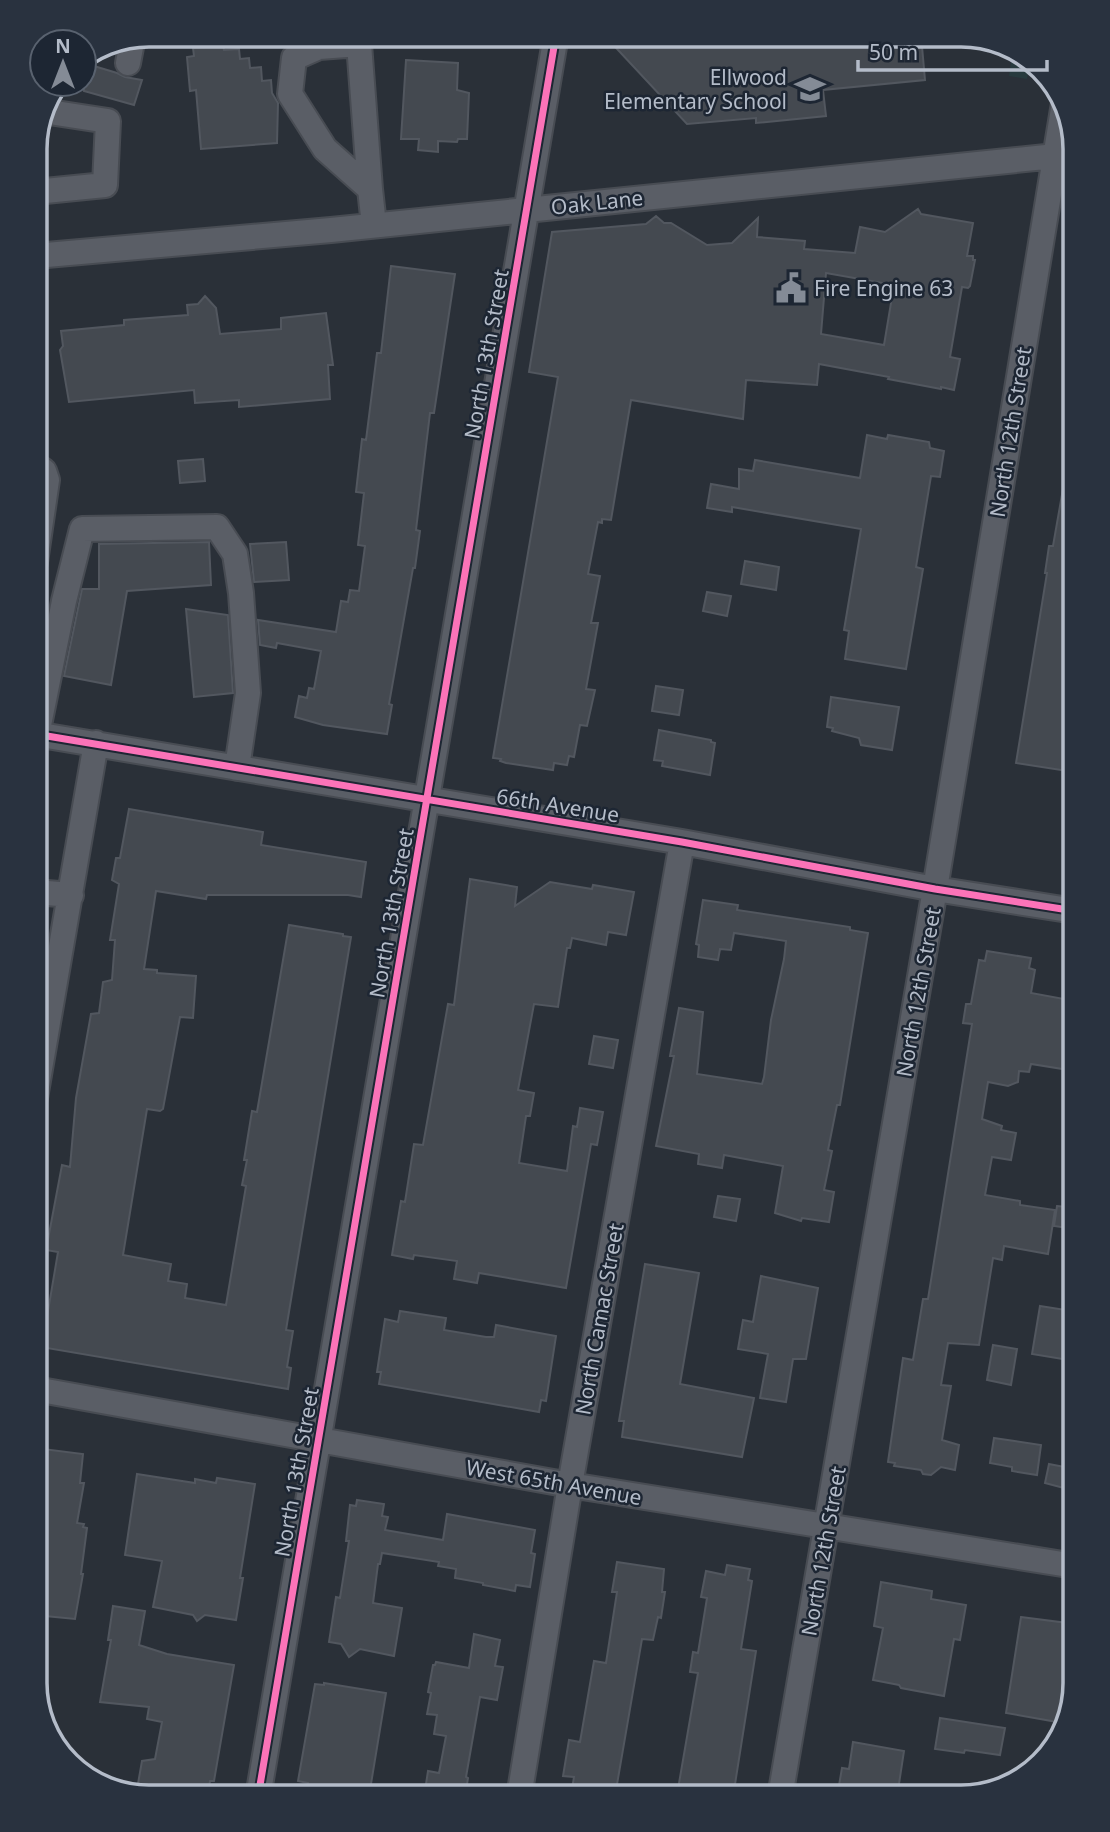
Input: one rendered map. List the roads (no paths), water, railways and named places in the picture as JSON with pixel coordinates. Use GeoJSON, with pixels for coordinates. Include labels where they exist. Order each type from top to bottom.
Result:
{"type":"FeatureCollection","features":[{"type":"Feature","properties":{"kind":"street"},"geometry":{"type":"LineString","coordinates":[[319,47],[295,58],[290,94],[325,149],[370,188]]}},
{"type":"Feature","properties":{"kind":"street"},"geometry":{"type":"LineString","coordinates":[[359,47],[374,225]]}},
{"type":"Feature","properties":{"kind":"street","name":"North 13th Street"},"geometry":{"type":"LineString","coordinates":[[260,1785],[554,47]]}},
{"type":"Feature","properties":{"kind":"street"},"geometry":{"type":"LineString","coordinates":[[47,191],[105,185],[108,121],[55,113]]}},
{"type":"Feature","properties":{"kind":"street","name":"Oak Lane"},"geometry":{"type":"LineString","coordinates":[[47,255],[374,225],[1063,155]]}},
{"type":"Feature","properties":{"kind":"street","name":"North 12th Street"},"geometry":{"type":"LineString","coordinates":[[782,1785],[935,889],[1063,166]]}},
{"type":"Feature","properties":{"kind":"street"},"geometry":{"type":"LineString","coordinates":[[47,682],[82,529],[218,527],[235,554],[242,606],[248,693],[237,768]]}},
{"type":"Feature","properties":{"kind":"street","name":"66th Avenue"},"geometry":{"type":"LineString","coordinates":[[47,736],[1063,909]]}},
{"type":"Feature","properties":{"kind":"street"},"geometry":{"type":"LineString","coordinates":[[47,1030],[96,743]]}},
{"type":"Feature","properties":{"kind":"street","name":"North Camac Street"},"geometry":{"type":"LineString","coordinates":[[521,1785],[570,1485],[682,842]]}},
{"type":"Feature","properties":{"kind":"street"},"geometry":{"type":"LineString","coordinates":[[47,893],[71,895]]}},
{"type":"Feature","properties":{"kind":"street","name":"West 65th Avenue"},"geometry":{"type":"LineString","coordinates":[[47,1391],[570,1485],[1063,1564]]}},
{"type":"Feature","properties":{"kind":"place","name":"Ellwood Elementary School"},"geometry":{"type":"Point","coordinates":[810,89]}},
{"type":"Feature","properties":{"kind":"place","name":"Fire Engine 63"},"geometry":{"type":"Point","coordinates":[791,288]}}]}
